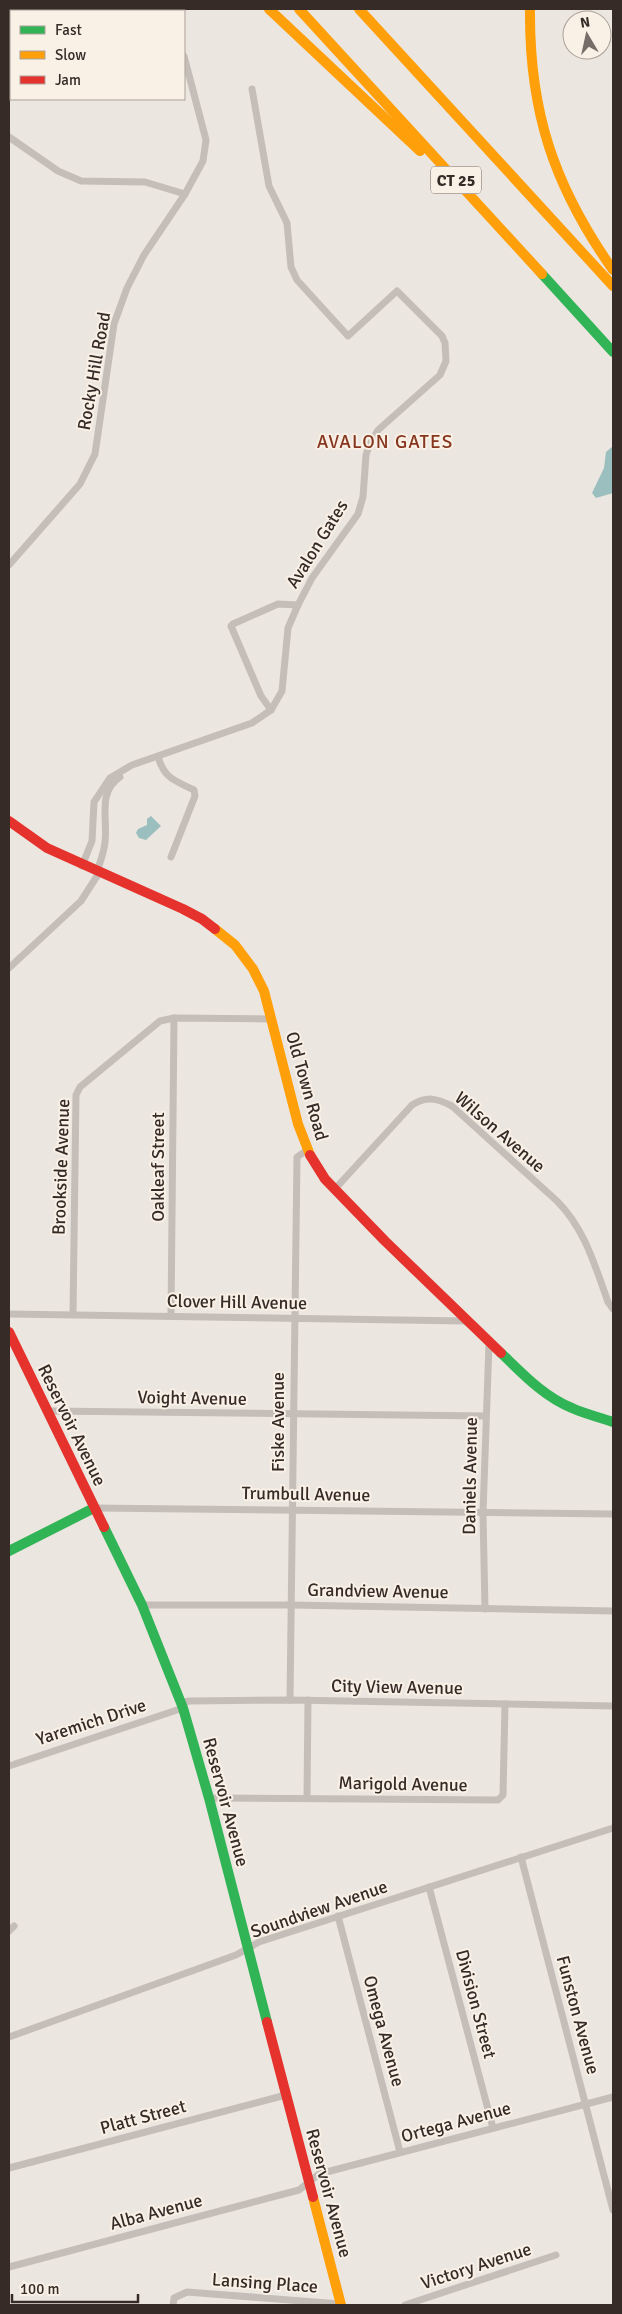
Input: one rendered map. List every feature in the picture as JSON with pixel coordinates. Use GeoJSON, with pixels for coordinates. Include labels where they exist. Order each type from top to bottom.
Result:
{"type":"FeatureCollection","features":[{"type":"Feature","properties":{"kind":"main road"},"geometry":{"type":"LineString","coordinates":[[269,9],[504,232]]}},
{"type":"Feature","properties":{"kind":"main road","name":"CT 25"},"geometry":{"type":"LineString","coordinates":[[300,9],[613,352]]}},
{"type":"Feature","properties":{"kind":"main road","name":"CT 25"},"geometry":{"type":"LineString","coordinates":[[359,9],[613,286]]}},
{"type":"Feature","properties":{"kind":"main road"},"geometry":{"type":"LineString","coordinates":[[530,9],[530,55],[534,88],[547,144],[575,210],[613,270]]}},
{"type":"Feature","properties":{"kind":"main road","name":"Old Town Road"},"geometry":{"type":"LineString","coordinates":[[9,821],[46,848],[202,919],[235,945],[259,979],[272,1019],[291,1101],[307,1150],[334,1190],[465,1320],[526,1377],[556,1400],[578,1411],[613,1422]]}},
{"type":"Feature","properties":{"kind":"main road","name":"Reservoir Avenue"},"geometry":{"type":"LineString","coordinates":[[9,1332],[142,1605],[182,1706],[209,1798],[341,2305]]}},
{"type":"Feature","properties":{"kind":"main road","name":"Trumbull Avenue"},"geometry":{"type":"LineString","coordinates":[[9,1551],[94,1508]]}},
{"type":"Feature","properties":{"kind":"street","name":"Rocky Hill Road"},"geometry":{"type":"LineString","coordinates":[[9,565],[80,484],[95,454],[114,324],[127,288],[144,255],[185,194],[203,161],[206,140],[185,60]]}},
{"type":"Feature","properties":{"kind":"street","name":"Avalon Gates"},"geometry":{"type":"LineString","coordinates":[[82,866],[90,850],[94,802],[100,790],[110,778],[121,770],[252,723],[271,710],[282,691],[288,628],[298,605],[312,578],[358,514],[363,497],[366,455],[369,446],[378,430],[440,375],[446,361],[445,344],[442,336],[397,291],[348,336],[297,280],[291,267],[287,223],[269,186],[252,89]]}},
{"type":"Feature","properties":{"kind":"street"},"geometry":{"type":"LineString","coordinates":[[9,137],[58,170],[81,181],[146,182],[185,194]]}},
{"type":"Feature","properties":{"kind":"street","name":"Avalon Gates"},"geometry":{"type":"LineString","coordinates":[[271,710],[261,696],[231,626],[278,604],[298,605]]}},
{"type":"Feature","properties":{"kind":"street"},"geometry":{"type":"LineString","coordinates":[[158,757],[162,770],[168,777],[194,790],[195,796],[171,857]]}},
{"type":"Feature","properties":{"kind":"street","name":"Avalon Gates"},"geometry":{"type":"LineString","coordinates":[[9,968],[81,901],[98,873],[105,841],[104,799],[107,792],[118,778],[146,761]]}},
{"type":"Feature","properties":{"kind":"street","name":"Brookside Avenue"},"geometry":{"type":"LineString","coordinates":[[73,1314],[76,1095],[80,1087],[154,1025],[163,1020],[174,1018],[272,1019]]}},
{"type":"Feature","properties":{"kind":"street","name":"Oakleaf Street"},"geometry":{"type":"LineString","coordinates":[[171,1316],[174,1018]]}},
{"type":"Feature","properties":{"kind":"street","name":"Wilson Avenue"},"geometry":{"type":"LineString","coordinates":[[334,1190],[412,1105],[425,1098],[440,1100],[452,1106],[567,1212],[582,1234],[608,1302],[613,1309]]}},
{"type":"Feature","properties":{"kind":"street","name":"Fiske Avenue"},"geometry":{"type":"LineString","coordinates":[[290,1700],[297,1157],[307,1150]]}},
{"type":"Feature","properties":{"kind":"street","name":"Clover Hill Avenue"},"geometry":{"type":"LineString","coordinates":[[9,1314],[465,1320]]}},
{"type":"Feature","properties":{"kind":"street","name":"Daniels Avenue"},"geometry":{"type":"LineString","coordinates":[[485,1608],[484,1513],[489,1343]]}},
{"type":"Feature","properties":{"kind":"street","name":"Voight Avenue"},"geometry":{"type":"LineString","coordinates":[[48,1411],[486,1416]]}},
{"type":"Feature","properties":{"kind":"street","name":"Trumbull Avenue"},"geometry":{"type":"LineString","coordinates":[[94,1508],[613,1514]]}},
{"type":"Feature","properties":{"kind":"street","name":"Grandview Avenue"},"geometry":{"type":"LineString","coordinates":[[142,1605],[290,1605],[613,1610]]}},
{"type":"Feature","properties":{"kind":"street","name":"City View Avenue"},"geometry":{"type":"LineString","coordinates":[[182,1706],[189,1701],[290,1700],[613,1706]]}},
{"type":"Feature","properties":{"kind":"street"},"geometry":{"type":"LineString","coordinates":[[307,1798],[308,1700]]}},
{"type":"Feature","properties":{"kind":"street","name":"Marigold Avenue"},"geometry":{"type":"LineString","coordinates":[[209,1798],[502,1799],[505,1704]]}},
{"type":"Feature","properties":{"kind":"street","name":"Yaremich Drive"},"geometry":{"type":"LineString","coordinates":[[9,1766],[182,1706]]}},
{"type":"Feature","properties":{"kind":"street","name":"Soundview Avenue"},"geometry":{"type":"LineString","coordinates":[[9,2037],[248,1949],[259,1942],[613,1829]]}},
{"type":"Feature","properties":{"kind":"street","name":"Funston Avenue"},"geometry":{"type":"LineString","coordinates":[[521,1858],[613,2210]]}},
{"type":"Feature","properties":{"kind":"street","name":"Division Street"},"geometry":{"type":"LineString","coordinates":[[429,1887],[493,2128]]}},
{"type":"Feature","properties":{"kind":"street","name":"Omega Avenue"},"geometry":{"type":"LineString","coordinates":[[338,1916],[400,2152]]}},
{"type":"Feature","properties":{"kind":"street","name":"Platt Street"},"geometry":{"type":"LineString","coordinates":[[9,2168],[286,2095]]}},
{"type":"Feature","properties":{"kind":"street","name":"Ortega Avenue"},"geometry":{"type":"LineString","coordinates":[[309,2183],[319,2174],[613,2097]]}},
{"type":"Feature","properties":{"kind":"street","name":"Alba Avenue"},"geometry":{"type":"LineString","coordinates":[[9,2267],[298,2190],[309,2183]]}},
{"type":"Feature","properties":{"kind":"street","name":"Victory Avenue"},"geometry":{"type":"LineString","coordinates":[[405,2305],[556,2255]]}},
{"type":"Feature","properties":{"kind":"street","name":"Lansing Place"},"geometry":{"type":"LineString","coordinates":[[173,2305],[174,2298],[187,2292],[341,2305]]}},
{"type":"Feature","properties":{"kind":"water"},"geometry":{"type":"Polygon","coordinates":[[[613,446],[613,493],[596,498],[592,493],[604,468],[606,452],[613,446]]]}},
{"type":"Feature","properties":{"kind":"water"},"geometry":{"type":"Polygon","coordinates":[[[151,816],[161,826],[146,840],[139,838],[136,833],[138,829],[147,825],[147,819],[151,816]]]}},
{"type":"Feature","properties":{"kind":"traffic: fast"},"geometry":{"type":"LineString","coordinates":[[542,274],[613,352]]}},
{"type":"Feature","properties":{"kind":"traffic: fast"},"geometry":{"type":"LineString","coordinates":[[501,1353],[552,1398],[577,1410],[613,1422]]}},
{"type":"Feature","properties":{"kind":"traffic: fast"},"geometry":{"type":"LineString","coordinates":[[9,1551],[94,1508]]}},
{"type":"Feature","properties":{"kind":"traffic: fast"},"geometry":{"type":"LineString","coordinates":[[104,1527],[142,1605],[183,1708],[209,1798],[267,2022]]}},
{"type":"Feature","properties":{"kind":"traffic: slow"},"geometry":{"type":"LineString","coordinates":[[269,9],[420,151]]}},
{"type":"Feature","properties":{"kind":"traffic: slow"},"geometry":{"type":"LineString","coordinates":[[299,9],[542,274]]}},
{"type":"Feature","properties":{"kind":"traffic: slow"},"geometry":{"type":"LineString","coordinates":[[359,9],[613,286]]}},
{"type":"Feature","properties":{"kind":"traffic: slow"},"geometry":{"type":"LineString","coordinates":[[530,9],[534,81],[540,115],[549,147],[575,208],[592,239],[613,270]]}},
{"type":"Feature","properties":{"kind":"traffic: slow"},"geometry":{"type":"LineString","coordinates":[[215,929],[235,945],[253,969],[264,991],[298,1124],[310,1155]]}},
{"type":"Feature","properties":{"kind":"traffic: slow"},"geometry":{"type":"LineString","coordinates":[[313,2197],[341,2305]]}},
{"type":"Feature","properties":{"kind":"traffic: jam"},"geometry":{"type":"LineString","coordinates":[[9,821],[47,848],[183,909],[202,919],[215,929]]}},
{"type":"Feature","properties":{"kind":"traffic: jam"},"geometry":{"type":"LineString","coordinates":[[310,1155],[325,1179],[385,1241],[501,1353]]}},
{"type":"Feature","properties":{"kind":"traffic: jam"},"geometry":{"type":"LineString","coordinates":[[9,1332],[104,1527]]}},
{"type":"Feature","properties":{"kind":"traffic: jam"},"geometry":{"type":"LineString","coordinates":[[267,2022],[313,2197]]}},
{"type":"Feature","properties":{"kind":"district","name":"AVALON GATES"},"geometry":{"type":"Point","coordinates":[385,441]}}]}
